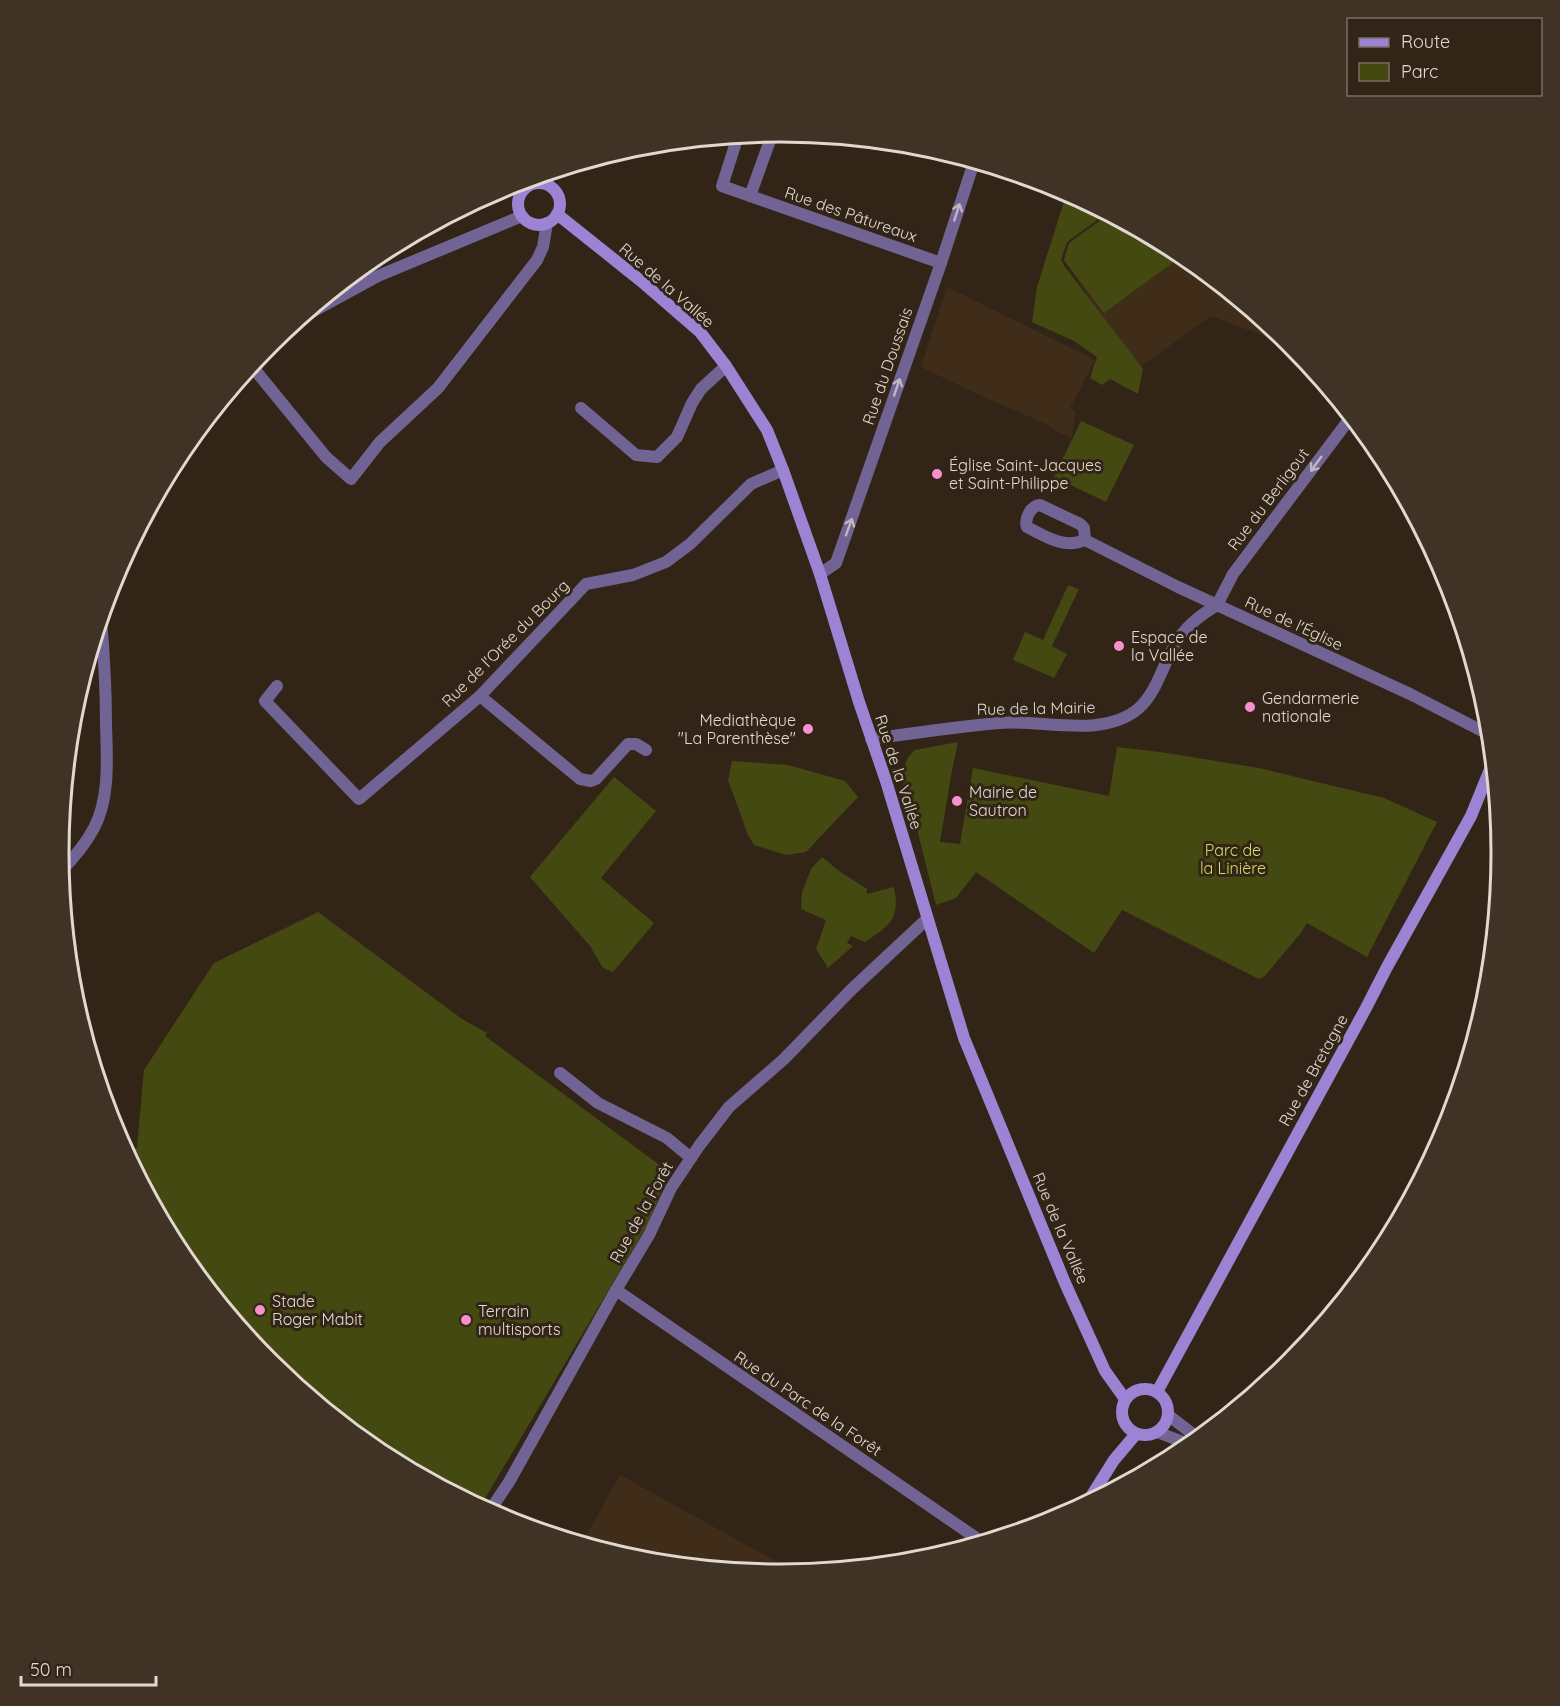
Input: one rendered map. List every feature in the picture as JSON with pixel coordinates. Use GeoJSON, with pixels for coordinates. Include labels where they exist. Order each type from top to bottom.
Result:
{"type":"FeatureCollection","features":[{"type":"Feature","properties":{"kind":"street"},"geometry":{"type":"LineString","coordinates":[[750,196],[769,142]]}},
{"type":"Feature","properties":{"kind":"street","name":"Rue des Pâtureaux"},"geometry":{"type":"LineString","coordinates":[[735,144],[722,186],[941,263]]}},
{"type":"Feature","properties":{"kind":"street","name":"Rue du Doussais"},"geometry":{"type":"LineString","coordinates":[[820,574],[836,563],[972,168]]}},
{"type":"Feature","properties":{"kind":"street"},"geometry":{"type":"LineString","coordinates":[[521,191],[519,210],[522,216],[533,224],[547,223],[557,214],[560,200],[553,188],[541,184]]}},
{"type":"Feature","properties":{"kind":"street","name":"Rue de la Vallée"},"geometry":{"type":"LineString","coordinates":[[557,214],[640,280],[700,332],[726,366],[767,430],[820,574],[964,1038],[1065,1283],[1105,1371],[1125,1399]]}},
{"type":"Feature","properties":{"kind":"street"},"geometry":{"type":"LineString","coordinates":[[332,301],[378,276],[522,216]]}},
{"type":"Feature","properties":{"kind":"street"},"geometry":{"type":"LineString","coordinates":[[257,372],[326,457],[351,478],[380,442],[438,388],[537,260],[543,247],[547,223]]}},
{"type":"Feature","properties":{"kind":"street"},"geometry":{"type":"LineString","coordinates":[[581,408],[636,455],[657,458],[677,437],[701,389],[726,366]]}},
{"type":"Feature","properties":{"kind":"street","name":"Rue du Berligout"},"geometry":{"type":"LineString","coordinates":[[1217,605],[1233,574],[1346,423]]}},
{"type":"Feature","properties":{"kind":"street","name":"Rue de l'Orée du Bourg"},"geometry":{"type":"LineString","coordinates":[[277,686],[265,701],[359,799],[480,696],[586,584],[633,575],[666,562],[690,544],[751,484],[783,470]]}},
{"type":"Feature","properties":{"kind":"street","name":"Rue de l'Église"},"geometry":{"type":"LineString","coordinates":[[1085,540],[1084,528],[1080,524],[1040,505],[1035,505],[1030,510],[1027,527],[1061,543],[1071,544],[1085,540],[1178,587],[1410,694],[1480,730]]}},
{"type":"Feature","properties":{"kind":"street","name":"Rue de la Mairie"},"geometry":{"type":"LineString","coordinates":[[871,739],[1002,722],[1065,726],[1106,723],[1126,717],[1140,708],[1150,693],[1180,635],[1196,618],[1217,605]]}},
{"type":"Feature","properties":{"kind":"street"},"geometry":{"type":"LineString","coordinates":[[69,862],[94,827],[102,804],[107,764],[103,638]]}},
{"type":"Feature","properties":{"kind":"street"},"geometry":{"type":"LineString","coordinates":[[480,696],[580,779],[591,781],[596,779],[628,744],[636,744],[646,750]]}},
{"type":"Feature","properties":{"kind":"street","name":"Rue de Bretagne"},"geometry":{"type":"LineString","coordinates":[[1156,1392],[1471,816],[1486,776]]}},
{"type":"Feature","properties":{"kind":"street","name":"Rue de la Forêt"},"geometry":{"type":"LineString","coordinates":[[494,1504],[649,1235],[671,1188],[691,1158],[729,1107],[784,1059],[852,989],[927,919]]}},
{"type":"Feature","properties":{"kind":"street"},"geometry":{"type":"LineString","coordinates":[[560,1073],[598,1103],[667,1138],[691,1158]]}},
{"type":"Feature","properties":{"kind":"street","name":"Rue du Parc de la Forêt"},"geometry":{"type":"LineString","coordinates":[[616,1290],[974,1537]]}},
{"type":"Feature","properties":{"kind":"street"},"geometry":{"type":"LineString","coordinates":[[1145,1388],[1156,1392],[1167,1403],[1166,1422],[1157,1432],[1150,1435],[1136,1434],[1125,1425],[1122,1419],[1121,1412],[1125,1399],[1137,1389],[1145,1388]]}},
{"type":"Feature","properties":{"kind":"street"},"geometry":{"type":"LineString","coordinates":[[1168,1415],[1191,1433]]}},
{"type":"Feature","properties":{"kind":"street"},"geometry":{"type":"LineString","coordinates":[[1157,1432],[1180,1441]]}},
{"type":"Feature","properties":{"kind":"street"},"geometry":{"type":"LineString","coordinates":[[1094,1491],[1113,1460],[1136,1434]]}},
{"type":"Feature","properties":{"kind":"shaded area"},"geometry":{"type":"Polygon","coordinates":[[[1069,243],[1158,251],[1213,289],[1270,338],[1211,316],[1137,369],[1064,260],[1069,243]]]}},
{"type":"Feature","properties":{"kind":"shaded area"},"geometry":{"type":"Polygon","coordinates":[[[947,287],[1095,360],[1070,408],[1075,411],[1072,439],[1050,428],[1049,425],[921,367],[947,287]]]}},
{"type":"Feature","properties":{"kind":"shaded area"},"geometry":{"type":"Polygon","coordinates":[[[620,1475],[781,1564],[687,1558],[586,1537],[620,1475]]]}},
{"type":"Feature","properties":{"kind":"green space"},"geometry":{"type":"Polygon","coordinates":[[[1064,201],[1100,218],[1067,242],[1061,260],[1143,369],[1138,394],[1110,379],[1102,385],[1090,378],[1097,357],[1074,341],[1032,322],[1037,287],[1064,201]]]}},
{"type":"Feature","properties":{"kind":"green space"},"geometry":{"type":"Polygon","coordinates":[[[1102,219],[1136,237],[1174,261],[1104,313],[1064,260],[1069,243],[1102,219]]]}},
{"type":"Feature","properties":{"kind":"green space"},"geometry":{"type":"Polygon","coordinates":[[[1081,421],[1134,445],[1106,502],[1054,477],[1081,421]]]}},
{"type":"Feature","properties":{"kind":"green space"},"geometry":{"type":"Polygon","coordinates":[[[1068,585],[1079,589],[1052,646],[1067,654],[1054,678],[1013,660],[1025,632],[1043,640],[1068,585]]]}},
{"type":"Feature","properties":{"kind":"green space","name":"Parc de la Linière"},"geometry":{"type":"Polygon","coordinates":[[[958,742],[940,842],[960,844],[973,768],[1109,796],[1117,747],[1259,768],[1384,798],[1437,822],[1367,957],[1307,923],[1264,977],[1259,979],[1122,910],[1094,953],[976,872],[956,898],[936,905],[903,781],[904,769],[908,757],[915,750],[958,742]]]}},
{"type":"Feature","properties":{"kind":"green space"},"geometry":{"type":"Polygon","coordinates":[[[732,761],[788,765],[845,781],[858,797],[806,852],[786,855],[754,845],[748,835],[728,780],[732,761]]]}},
{"type":"Feature","properties":{"kind":"green space"},"geometry":{"type":"Polygon","coordinates":[[[614,777],[656,811],[601,878],[654,923],[613,972],[603,968],[590,946],[530,877],[614,777]]]}},
{"type":"Feature","properties":{"kind":"green space"},"geometry":{"type":"Polygon","coordinates":[[[822,857],[867,889],[867,894],[894,887],[896,902],[891,921],[879,933],[865,942],[851,936],[847,943],[853,946],[828,968],[816,949],[826,920],[801,909],[802,892],[811,869],[822,857]]]}},
{"type":"Feature","properties":{"kind":"green space"},"geometry":{"type":"Polygon","coordinates":[[[318,912],[462,1019],[487,1033],[485,1036],[669,1172],[650,1220],[485,1499],[424,1469],[385,1444],[311,1388],[277,1356],[216,1286],[164,1208],[142,1167],[134,1150],[137,1147],[144,1070],[214,963],[318,912]]]}},
{"type":"Feature","properties":{"kind":"place","name":"Église Saint-Jacques et Saint-Philippe"},"geometry":{"type":"Point","coordinates":[937,474]}},
{"type":"Feature","properties":{"kind":"place","name":"Espace de la Vallée"},"geometry":{"type":"Point","coordinates":[1119,646]}},
{"type":"Feature","properties":{"kind":"place","name":"Gendarmerie nationale"},"geometry":{"type":"Point","coordinates":[1250,707]}},
{"type":"Feature","properties":{"kind":"place","name":"Mediathèque \"La Parenthèse\""},"geometry":{"type":"Point","coordinates":[808,729]}},
{"type":"Feature","properties":{"kind":"place","name":"Mairie de Sautron"},"geometry":{"type":"Point","coordinates":[957,801]}},
{"type":"Feature","properties":{"kind":"place","name":"Stade Roger Mabit"},"geometry":{"type":"Point","coordinates":[260,1310]}},
{"type":"Feature","properties":{"kind":"place","name":"Terrain multisports"},"geometry":{"type":"Point","coordinates":[466,1320]}}]}
